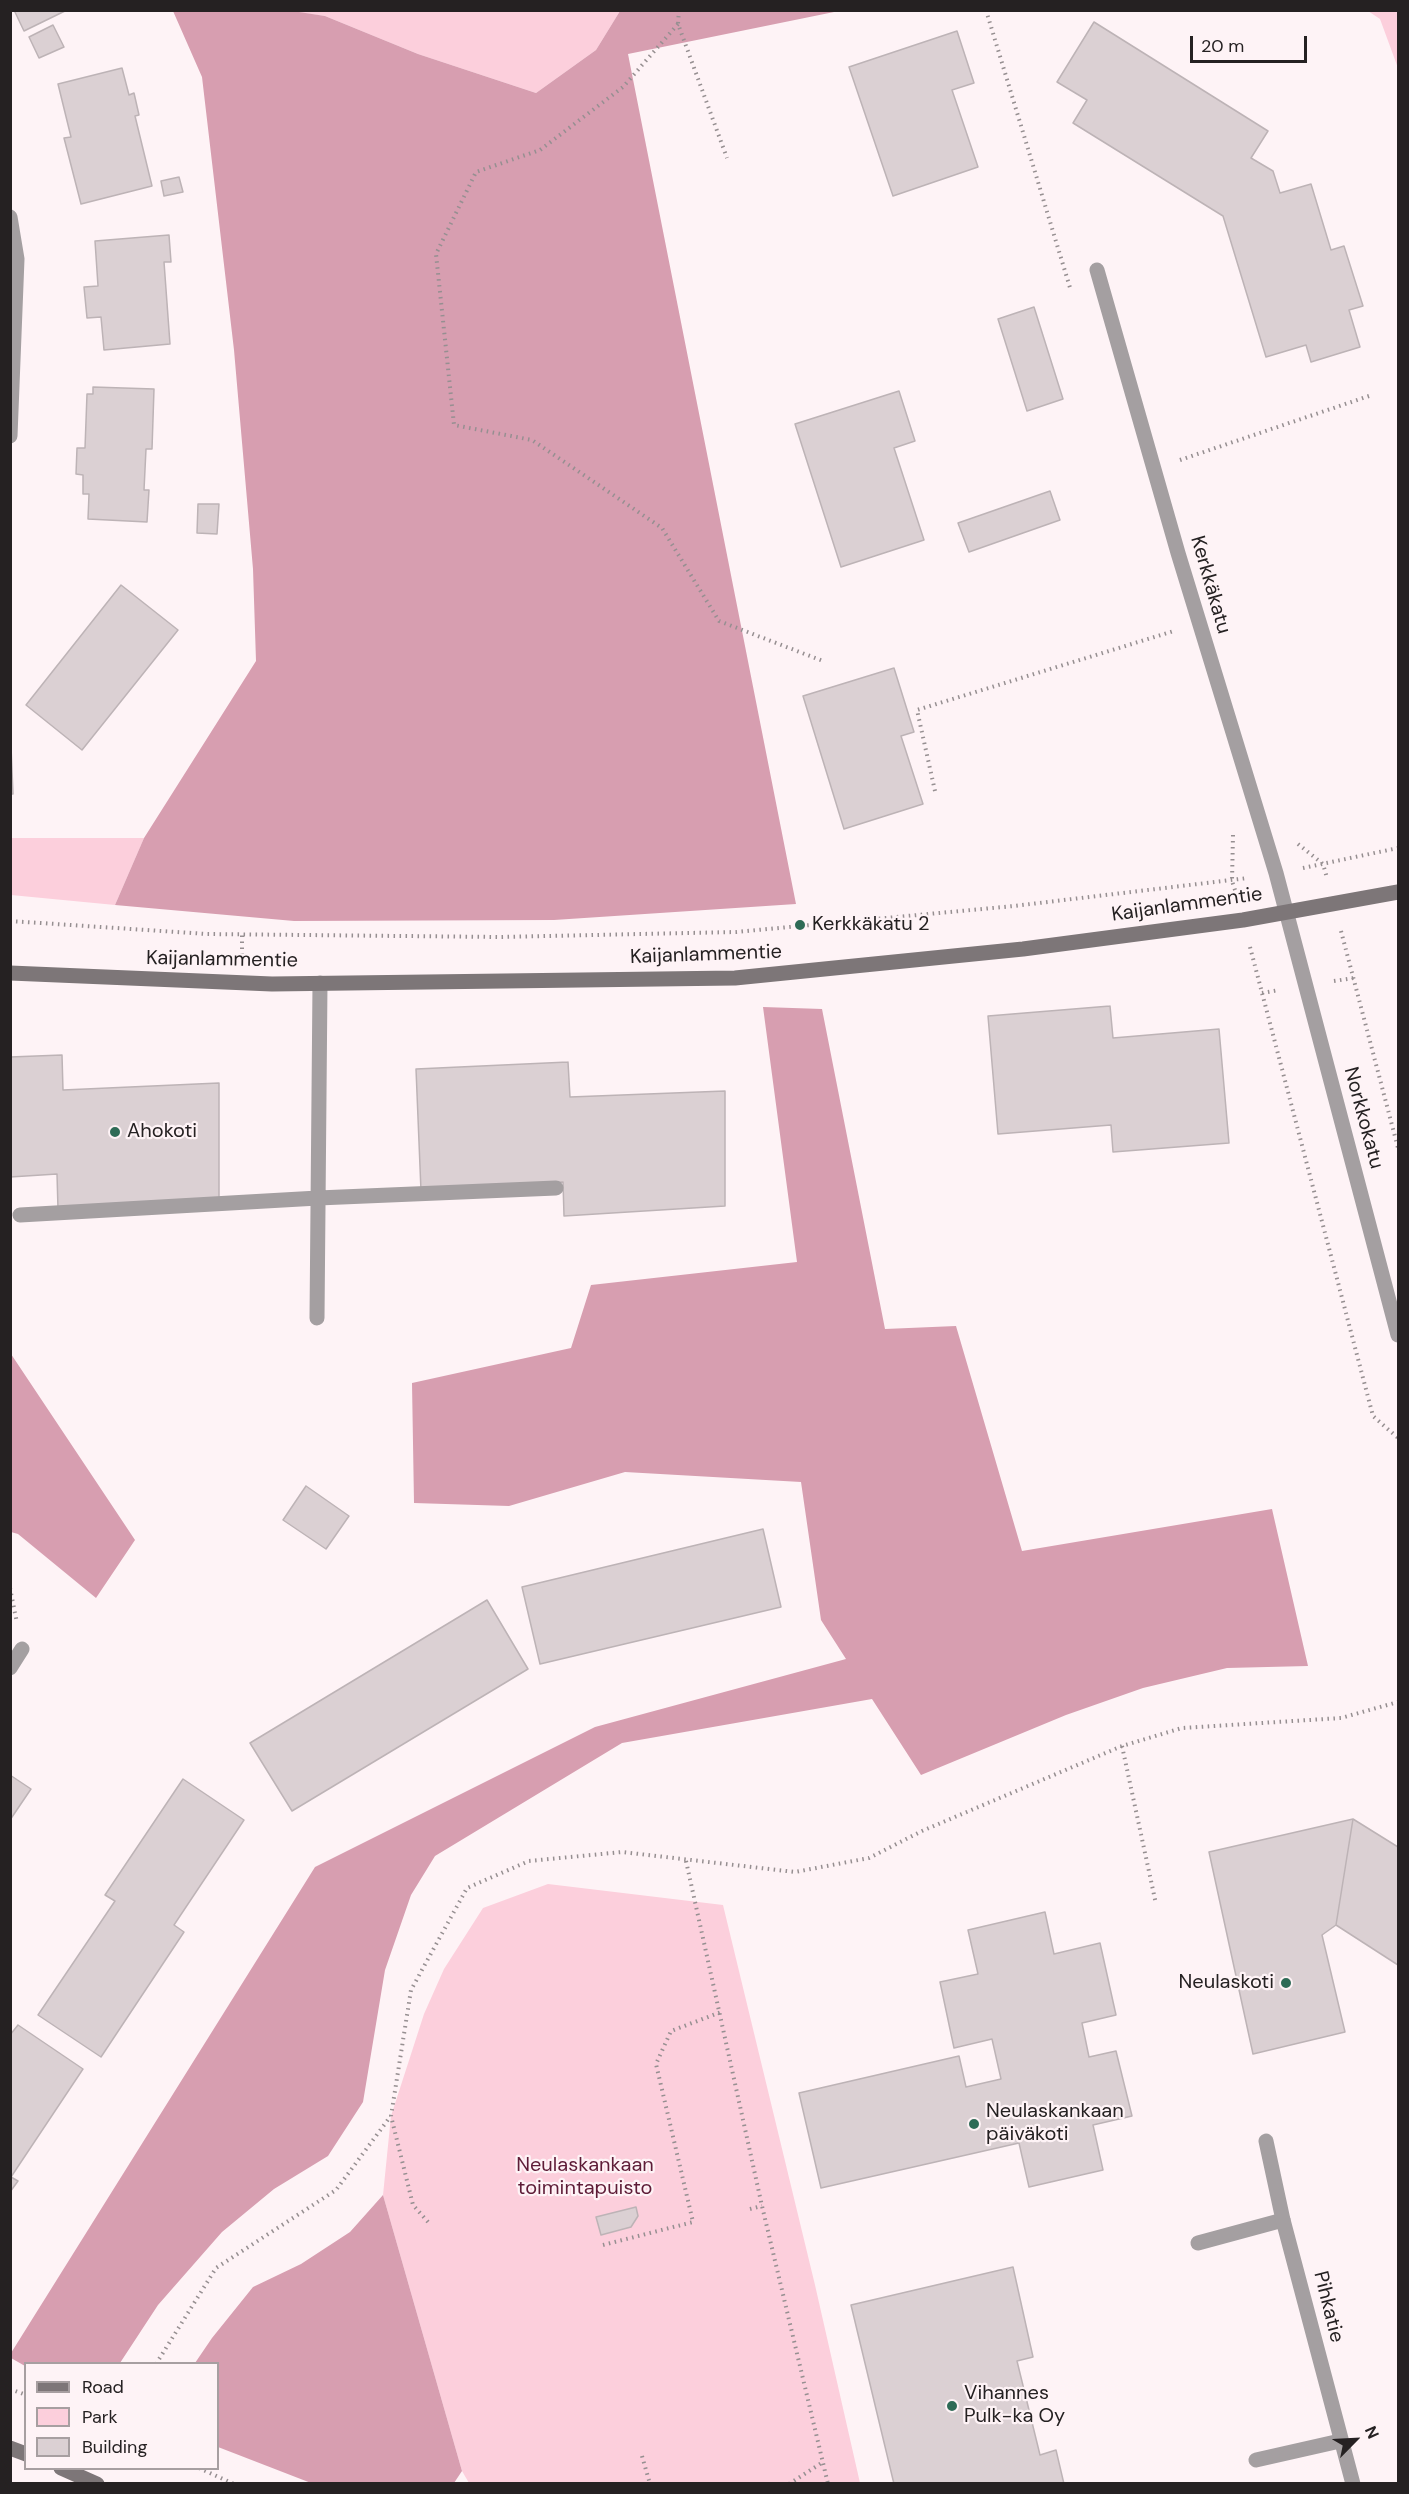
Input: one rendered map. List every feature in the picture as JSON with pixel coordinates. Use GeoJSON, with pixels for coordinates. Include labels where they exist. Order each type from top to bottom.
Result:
{"type":"FeatureCollection","features":[{"type":"Feature","properties":{"kind":"street"},"geometry":{"type":"LineString","coordinates":[[10,217],[17,258],[13,426],[10,436]]}},
{"type":"Feature","properties":{"kind":"street","name":"Kerkkäkatu"},"geometry":{"type":"LineString","coordinates":[[1097,270],[1178,553],[1287,912]]}},
{"type":"Feature","properties":{"kind":"street","name":"Kaijanlammentie"},"geometry":{"type":"LineString","coordinates":[[10,974],[241,983],[735,978],[1023,949],[1243,920],[1398,892]]}},
{"type":"Feature","properties":{"kind":"street","name":"Norkkokatu"},"geometry":{"type":"LineString","coordinates":[[1287,912],[1398,1335]]}},
{"type":"Feature","properties":{"kind":"street"},"geometry":{"type":"LineString","coordinates":[[317,1318],[320,983]]}},
{"type":"Feature","properties":{"kind":"street"},"geometry":{"type":"LineString","coordinates":[[21,1215],[318,1198],[556,1188]]}},
{"type":"Feature","properties":{"kind":"street"},"geometry":{"type":"LineString","coordinates":[[10,1668],[22,1649]]}},
{"type":"Feature","properties":{"kind":"street","name":"Pihkatie"},"geometry":{"type":"LineString","coordinates":[[1266,2141],[1283,2220],[1353,2484]]}},
{"type":"Feature","properties":{"kind":"street"},"geometry":{"type":"LineString","coordinates":[[1198,2243],[1283,2220]]}},
{"type":"Feature","properties":{"kind":"street"},"geometry":{"type":"LineString","coordinates":[[1256,2460],[1340,2441]]}},
{"type":"Feature","properties":{"kind":"street"},"geometry":{"type":"LineString","coordinates":[[63,2470],[97,2484]]}},
{"type":"Feature","properties":{"kind":"path"},"geometry":{"type":"LineString","coordinates":[[679,10],[678,24],[727,158]]}},
{"type":"Feature","properties":{"kind":"path"},"geometry":{"type":"LineString","coordinates":[[678,24],[623,87],[540,150],[476,172],[436,254],[454,425],[532,440],[662,528],[719,621],[823,661]]}},
{"type":"Feature","properties":{"kind":"path"},"geometry":{"type":"LineString","coordinates":[[1179,460],[1369,396]]}},
{"type":"Feature","properties":{"kind":"path"},"geometry":{"type":"LineString","coordinates":[[935,791],[917,710],[1175,631]]}},
{"type":"Feature","properties":{"kind":"path"},"geometry":{"type":"LineString","coordinates":[[1232,880],[1233,833]]}},
{"type":"Feature","properties":{"kind":"path"},"geometry":{"type":"LineString","coordinates":[[1292,839],[1323,864]]}},
{"type":"Feature","properties":{"kind":"path"},"geometry":{"type":"LineString","coordinates":[[10,921],[207,934],[498,937],[736,932],[1014,906],[1232,880],[1398,848]]}},
{"type":"Feature","properties":{"kind":"path"},"geometry":{"type":"LineString","coordinates":[[1243,920],[1373,1416],[1398,1438]]}},
{"type":"Feature","properties":{"kind":"path"},"geometry":{"type":"LineString","coordinates":[[1360,1004],[1398,1148]]}},
{"type":"Feature","properties":{"kind":"path"},"geometry":{"type":"LineString","coordinates":[[10,1588],[22,1649]]}},
{"type":"Feature","properties":{"kind":"path"},"geometry":{"type":"LineString","coordinates":[[428,2222],[413,2205],[391,2116],[411,1990],[467,1888],[529,1861],[622,1852],[795,1872],[869,1858],[922,1831],[1122,1746],[1182,1728],[1341,1718],[1398,1702]]}},
{"type":"Feature","properties":{"kind":"path"},"geometry":{"type":"LineString","coordinates":[[1122,1746],[1156,1904]]}},
{"type":"Feature","properties":{"kind":"path"},"geometry":{"type":"LineString","coordinates":[[686,1861],[762,2206],[828,2484]]}},
{"type":"Feature","properties":{"kind":"path"},"geometry":{"type":"LineString","coordinates":[[603,2245],[693,2222],[656,2064],[671,2031],[721,2012]]}},
{"type":"Feature","properties":{"kind":"path"},"geometry":{"type":"LineString","coordinates":[[157,2362],[216,2268],[336,2190],[391,2116]]}},
{"type":"Feature","properties":{"kind":"path"},"geometry":{"type":"LineString","coordinates":[[750,2209],[762,2206]]}},
{"type":"Feature","properties":{"kind":"path"},"geometry":{"type":"LineString","coordinates":[[642,2456],[650,2484]]}},
{"type":"Feature","properties":{"kind":"path"},"geometry":{"type":"LineString","coordinates":[[789,2484],[823,2462]]}},
{"type":"Feature","properties":{"kind":"path"},"geometry":{"type":"LineString","coordinates":[[201,2470],[234,2484]]}},
{"type":"Feature","properties":{"kind":"green space"},"geometry":{"type":"Polygon","coordinates":[[[286,11],[620,11],[596,50],[536,93],[418,54],[325,16],[286,11]]]}},
{"type":"Feature","properties":{"kind":"green space"},"geometry":{"type":"Polygon","coordinates":[[[1368,11],[1398,11],[1398,68],[1380,19],[1368,11]]]}},
{"type":"Feature","properties":{"kind":"green space"},"geometry":{"type":"Polygon","coordinates":[[[10,838],[144,838],[115,905],[11,895],[10,838]]]}},
{"type":"Feature","properties":{"kind":"green space","name":"Neulaskankaan toimintapuisto"},"geometry":{"type":"Polygon","coordinates":[[[548,1884],[723,1905],[815,2285],[860,2483],[469,2483],[462,2471],[383,2195],[391,2116],[424,2014],[444,1969],[483,1908],[548,1884]]]}},
{"type":"Feature","properties":{"kind":"shaded area"},"geometry":{"type":"Polygon","coordinates":[[[286,10],[325,16],[418,54],[536,93],[596,50],[620,11],[839,11],[628,54],[796,904],[554,920],[294,921],[115,905],[144,838],[256,661],[253,569],[234,350],[202,77],[173,11],[286,10]]]}},
{"type":"Feature","properties":{"kind":"shaded area"},"geometry":{"type":"Polygon","coordinates":[[[763,1007],[822,1009],[885,1329],[956,1326],[1022,1551],[1272,1509],[1308,1666],[1227,1668],[1143,1688],[1066,1715],[921,1775],[872,1699],[622,1743],[435,1856],[411,1895],[385,1970],[363,2102],[328,2156],[274,2189],[222,2232],[158,2305],[121,2362],[24,2362],[24,2365],[11,2358],[11,2353],[315,1867],[595,1727],[846,1659],[821,1620],[801,1482],[625,1472],[509,1506],[414,1503],[412,1383],[571,1348],[591,1285],[797,1262],[763,1007]]]}},
{"type":"Feature","properties":{"kind":"shaded area"},"geometry":{"type":"Polygon","coordinates":[[[11,1354],[135,1540],[96,1598],[18,1534],[11,1532],[11,1354]]]}},
{"type":"Feature","properties":{"kind":"shaded area"},"geometry":{"type":"Polygon","coordinates":[[[383,2195],[462,2471],[454,2483],[311,2483],[219,2447],[219,2362],[196,2362],[253,2287],[301,2264],[350,2232],[383,2195]]]}},
{"type":"Feature","properties":{"kind":"building"},"geometry":{"type":"Polygon","coordinates":[[[14,10],[67,10],[24,31],[14,10]]]}},
{"type":"Feature","properties":{"kind":"building"},"geometry":{"type":"Polygon","coordinates":[[[1094,22],[1268,131],[1251,158],[1273,171],[1280,193],[1311,184],[1331,250],[1344,246],[1363,306],[1349,310],[1360,347],[1311,362],[1306,345],[1266,357],[1223,216],[1073,123],[1087,100],[1057,82],[1094,22]]]}},
{"type":"Feature","properties":{"kind":"building"},"geometry":{"type":"Polygon","coordinates":[[[53,25],[64,47],[39,58],[29,37],[53,25]]]}},
{"type":"Feature","properties":{"kind":"building"},"geometry":{"type":"Polygon","coordinates":[[[957,31],[974,83],[952,90],[978,167],[893,196],[849,67],[957,31]]]}},
{"type":"Feature","properties":{"kind":"building"},"geometry":{"type":"Polygon","coordinates":[[[122,68],[129,95],[134,93],[139,115],[135,116],[152,186],[81,204],[64,138],[71,137],[58,84],[122,68]]]}},
{"type":"Feature","properties":{"kind":"building"},"geometry":{"type":"Polygon","coordinates":[[[179,177],[183,192],[164,196],[161,181],[179,177]]]}},
{"type":"Feature","properties":{"kind":"building"},"geometry":{"type":"Polygon","coordinates":[[[169,235],[171,262],[164,262],[170,344],[104,350],[101,317],[87,318],[84,287],[98,286],[95,241],[169,235]]]}},
{"type":"Feature","properties":{"kind":"building"},"geometry":{"type":"Polygon","coordinates":[[[1034,307],[1063,399],[1027,411],[998,319],[1034,307]]]}},
{"type":"Feature","properties":{"kind":"building"},"geometry":{"type":"Polygon","coordinates":[[[93,387],[154,389],[152,449],[146,449],[144,490],[149,490],[147,522],[88,519],[89,494],[83,494],[83,475],[76,474],[77,448],[85,448],[87,394],[93,394],[93,387]]]}},
{"type":"Feature","properties":{"kind":"building"},"geometry":{"type":"Polygon","coordinates":[[[899,391],[915,441],[894,448],[924,540],[841,567],[795,424],[899,391]]]}},
{"type":"Feature","properties":{"kind":"building"},"geometry":{"type":"Polygon","coordinates":[[[1050,491],[1060,520],[969,552],[958,523],[1050,491]]]}},
{"type":"Feature","properties":{"kind":"building"},"geometry":{"type":"Polygon","coordinates":[[[198,504],[219,504],[217,534],[197,533],[198,504]]]}},
{"type":"Feature","properties":{"kind":"building"},"geometry":{"type":"Polygon","coordinates":[[[121,585],[178,630],[82,750],[26,705],[121,585]]]}},
{"type":"Feature","properties":{"kind":"building"},"geometry":{"type":"Polygon","coordinates":[[[894,668],[914,732],[901,736],[923,804],[844,829],[803,696],[894,668]]]}},
{"type":"Feature","properties":{"kind":"building"},"geometry":{"type":"Polygon","coordinates":[[[10,723],[13,794],[10,794],[10,723]]]}},
{"type":"Feature","properties":{"kind":"building"},"geometry":{"type":"Polygon","coordinates":[[[1110,1006],[1113,1038],[1219,1029],[1229,1143],[1113,1152],[1111,1125],[998,1134],[988,1016],[1110,1006]]]}},
{"type":"Feature","properties":{"kind":"building","name":"Ahokoti"},"geometry":{"type":"Polygon","coordinates":[[[62,1055],[63,1090],[219,1083],[219,1199],[58,1209],[57,1174],[10,1177],[10,1057],[62,1055]]]}},
{"type":"Feature","properties":{"kind":"building"},"geometry":{"type":"Polygon","coordinates":[[[568,1062],[570,1097],[725,1091],[725,1206],[564,1216],[563,1182],[421,1191],[416,1069],[568,1062]]]}},
{"type":"Feature","properties":{"kind":"building"},"geometry":{"type":"Polygon","coordinates":[[[306,1486],[349,1516],[326,1549],[283,1520],[306,1486]]]}},
{"type":"Feature","properties":{"kind":"building"},"geometry":{"type":"Polygon","coordinates":[[[763,1529],[781,1607],[540,1664],[522,1587],[763,1529]]]}},
{"type":"Feature","properties":{"kind":"building"},"geometry":{"type":"Polygon","coordinates":[[[487,1600],[528,1669],[292,1811],[250,1743],[487,1600]]]}},
{"type":"Feature","properties":{"kind":"building"},"geometry":{"type":"Polygon","coordinates":[[[10,1775],[31,1789],[10,1820],[10,1775]]]}},
{"type":"Feature","properties":{"kind":"building"},"geometry":{"type":"Polygon","coordinates":[[[183,1779],[244,1820],[174,1925],[184,1932],[101,2057],[38,2015],[115,1901],[105,1895],[183,1779]]]}},
{"type":"Feature","properties":{"kind":"building"},"geometry":{"type":"Polygon","coordinates":[[[1353,1819],[1398,1847],[1398,1965],[1336,1925],[1353,1819]]]}},
{"type":"Feature","properties":{"kind":"building","name":"Neulaskoti"},"geometry":{"type":"Polygon","coordinates":[[[1353,1819],[1336,1925],[1322,1935],[1345,2032],[1253,2054],[1209,1852],[1353,1819]]]}},
{"type":"Feature","properties":{"kind":"building"},"geometry":{"type":"Polygon","coordinates":[[[1045,1912],[1054,1954],[1100,1943],[1116,2015],[1082,2023],[1089,2057],[1116,2051],[1132,2116],[1093,2125],[1103,2170],[1029,2187],[1019,2143],[821,2188],[799,2093],[959,2056],[966,2087],[1001,2079],[992,2039],[954,2048],[940,1982],[978,1974],[968,1930],[1045,1912]]]}},
{"type":"Feature","properties":{"kind":"building"},"geometry":{"type":"Polygon","coordinates":[[[18,2025],[83,2069],[11,2177],[18,2181],[10,2192],[10,2035],[18,2025]]]}},
{"type":"Feature","properties":{"kind":"building"},"geometry":{"type":"Polygon","coordinates":[[[636,2207],[638,2216],[631,2227],[601,2235],[596,2217],[636,2207]]]}},
{"type":"Feature","properties":{"kind":"building","name":"Vihannes Pulk-ka Oy"},"geometry":{"type":"Polygon","coordinates":[[[1013,2267],[1033,2357],[1017,2361],[1040,2455],[1056,2450],[1064,2484],[894,2484],[851,2305],[1013,2267]]]}},
{"type":"Feature","properties":{"kind":"place","name":"Kerkkäkatu 2"},"geometry":{"type":"Point","coordinates":[800,925]}},
{"type":"Feature","properties":{"kind":"place","name":"Ahokoti"},"geometry":{"type":"Point","coordinates":[115,1132]}},
{"type":"Feature","properties":{"kind":"place","name":"Neulaskoti"},"geometry":{"type":"Point","coordinates":[1286,1983]}},
{"type":"Feature","properties":{"kind":"place","name":"Neulaskankaan päiväkoti"},"geometry":{"type":"Point","coordinates":[974,2124]}},
{"type":"Feature","properties":{"kind":"place","name":"Vihannes Pulk-ka Oy"},"geometry":{"type":"Point","coordinates":[952,2406]}}]}
